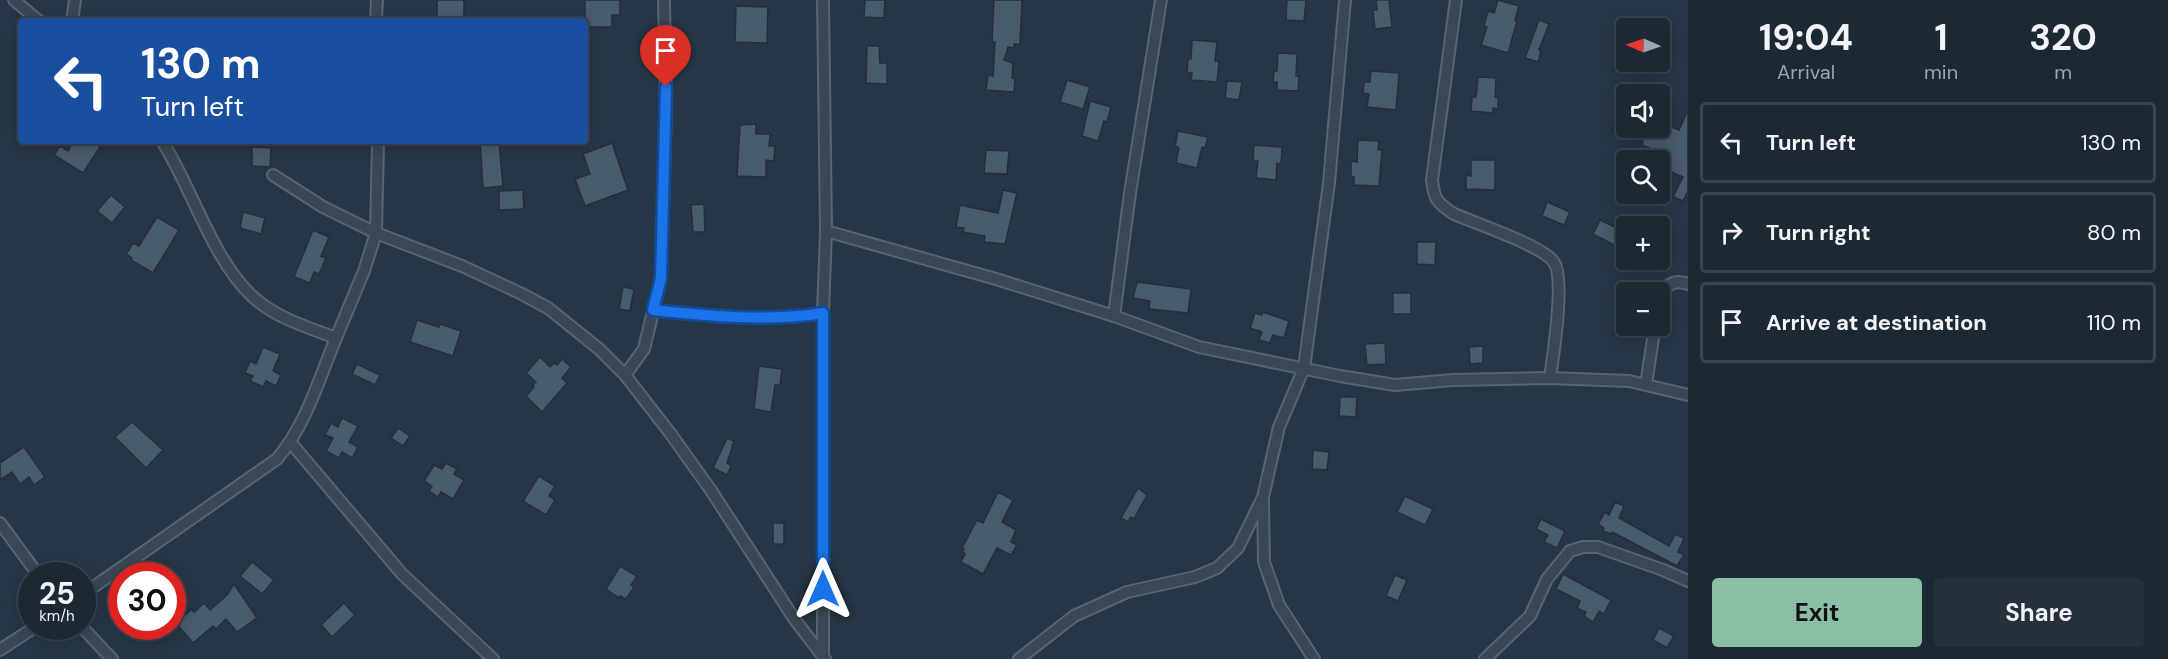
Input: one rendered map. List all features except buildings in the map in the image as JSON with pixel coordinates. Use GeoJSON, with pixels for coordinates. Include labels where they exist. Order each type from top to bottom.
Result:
{"type":"FeatureCollection","features":[{"type":"Feature","properties":{"kind":"street"},"geometry":{"type":"LineString","coordinates":[[14,0],[35,18]]}},
{"type":"Feature","properties":{"kind":"street"},"geometry":{"type":"LineString","coordinates":[[72,18],[75,0]]}},
{"type":"Feature","properties":{"kind":"street"},"geometry":{"type":"LineString","coordinates":[[376,0],[376,18]]}},
{"type":"Feature","properties":{"kind":"street"},"geometry":{"type":"LineString","coordinates":[[625,375],[644,349],[661,278],[666,108],[664,0]]}},
{"type":"Feature","properties":{"kind":"street"},"geometry":{"type":"LineString","coordinates":[[823,0],[826,231],[823,313],[824,657]]}},
{"type":"Feature","properties":{"kind":"street"},"geometry":{"type":"LineString","coordinates":[[1113,316],[1161,0]]}},
{"type":"Feature","properties":{"kind":"street"},"geometry":{"type":"LineString","coordinates":[[1019,659],[1074,616],[1127,592],[1195,577],[1217,568],[1238,548],[1263,496],[1279,427],[1304,368],[1329,183],[1345,0]]}},
{"type":"Feature","properties":{"kind":"street"},"geometry":{"type":"LineString","coordinates":[[1456,0],[1432,180],[1434,196],[1441,206],[1454,214],[1541,251],[1554,262],[1559,286],[1550,378]]}},
{"type":"Feature","properties":{"kind":"street"},"geometry":{"type":"LineString","coordinates":[[164,144],[221,253],[253,297],[274,312],[294,322],[336,338]]}},
{"type":"Feature","properties":{"kind":"street"},"geometry":{"type":"LineString","coordinates":[[96,585],[277,459],[291,443],[302,422],[364,271],[376,233],[378,144]]}},
{"type":"Feature","properties":{"kind":"street"},"geometry":{"type":"LineString","coordinates":[[273,175],[323,207],[376,233],[462,266],[548,308],[599,349],[625,375],[710,489],[800,627],[824,657]]}},
{"type":"Feature","properties":{"kind":"street"},"geometry":{"type":"LineString","coordinates":[[826,231],[996,279],[1113,316],[1198,347],[1304,368],[1395,385],[1453,380],[1550,378],[1629,381],[1688,395]]}},
{"type":"Feature","properties":{"kind":"street"},"geometry":{"type":"LineString","coordinates":[[1670,284],[1681,282],[1688,284]]}},
{"type":"Feature","properties":{"kind":"street"},"geometry":{"type":"LineString","coordinates":[[653,310],[707,316],[795,318],[823,313]]}},
{"type":"Feature","properties":{"kind":"street"},"geometry":{"type":"LineString","coordinates":[[1646,384],[1653,336]]}},
{"type":"Feature","properties":{"kind":"street"},"geometry":{"type":"LineString","coordinates":[[291,443],[402,574],[493,659]]}},
{"type":"Feature","properties":{"kind":"street"},"geometry":{"type":"LineString","coordinates":[[1263,496],[1264,562],[1280,605],[1314,659]]}},
{"type":"Feature","properties":{"kind":"street"},"geometry":{"type":"LineString","coordinates":[[0,523],[29,562]]}},
{"type":"Feature","properties":{"kind":"street"},"geometry":{"type":"LineString","coordinates":[[1485,659],[1530,616],[1547,579],[1570,551],[1583,547],[1598,547],[1688,581]]}},
{"type":"Feature","properties":{"kind":"street"},"geometry":{"type":"LineString","coordinates":[[0,650],[18,638]]}},
{"type":"Feature","properties":{"kind":"street"},"geometry":{"type":"LineString","coordinates":[[94,640],[112,659]]}},
{"type":"Feature","properties":{"kind":"route"},"geometry":{"type":"LineString","coordinates":[[666,87],[661,278],[653,310],[707,316],[795,318],[823,313],[823,589]]}}]}
